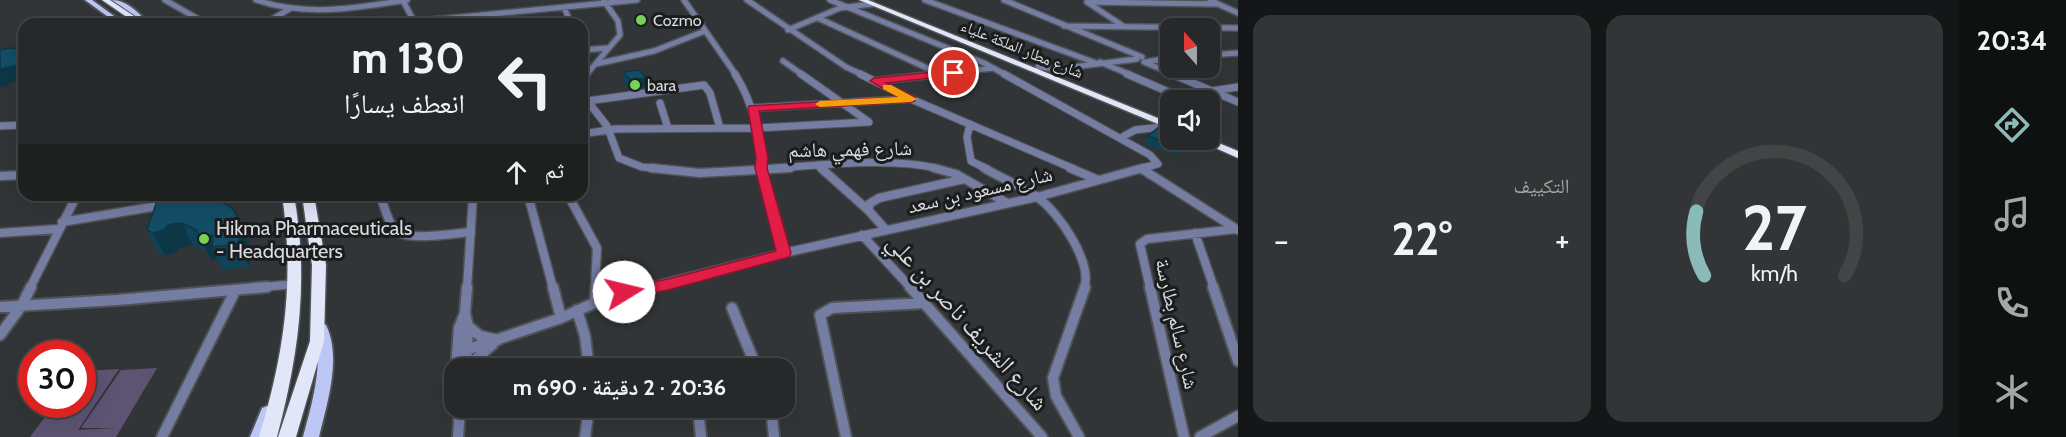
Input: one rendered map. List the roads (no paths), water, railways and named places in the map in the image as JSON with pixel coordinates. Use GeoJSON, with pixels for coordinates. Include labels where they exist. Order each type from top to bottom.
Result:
{"type":"FeatureCollection","features":[{"type":"Feature","properties":{"kind":"highway"},"geometry":{"type":"LineString","coordinates":[[96,0],[123,18]]}},
{"type":"Feature","properties":{"kind":"highway"},"geometry":{"type":"LineString","coordinates":[[105,0],[125,18]]}},
{"type":"Feature","properties":{"kind":"highway","name":"شارع مطار الملكة علياء"},"geometry":{"type":"LineString","coordinates":[[864,2],[1038,67],[1061,72],[1160,117]]}},
{"type":"Feature","properties":{"kind":"highway","name":"شارع مطار الملكة علياء"},"geometry":{"type":"LineString","coordinates":[[864,2],[1160,122]]}},
{"type":"Feature","properties":{"kind":"highway"},"geometry":{"type":"LineString","coordinates":[[1220,143],[1238,148]]}},
{"type":"Feature","properties":{"kind":"highway"},"geometry":{"type":"LineString","coordinates":[[1220,145],[1238,156]]}},
{"type":"Feature","properties":{"kind":"highway"},"geometry":{"type":"LineString","coordinates":[[268,437],[279,399],[292,332],[296,284],[294,230],[289,201]]}},
{"type":"Feature","properties":{"kind":"highway"},"geometry":{"type":"LineString","coordinates":[[287,437],[317,340],[319,266],[309,201]]}},
{"type":"Feature","properties":{"kind":"main road"},"geometry":{"type":"LineString","coordinates":[[88,0],[122,18]]}},
{"type":"Feature","properties":{"kind":"main road"},"geometry":{"type":"LineString","coordinates":[[115,0],[141,18]]}},
{"type":"Feature","properties":{"kind":"main road"},"geometry":{"type":"LineString","coordinates":[[311,437],[320,401],[326,349],[318,319]]}},
{"type":"Feature","properties":{"kind":"main road"},"geometry":{"type":"LineString","coordinates":[[258,437],[292,332]]}},
{"type":"Feature","properties":{"kind":"street"},"geometry":{"type":"LineString","coordinates":[[165,0],[196,18]]}},
{"type":"Feature","properties":{"kind":"street"},"geometry":{"type":"LineString","coordinates":[[256,0],[291,8],[338,10],[407,1],[416,18]]}},
{"type":"Feature","properties":{"kind":"street"},"geometry":{"type":"LineString","coordinates":[[448,18],[637,0]]}},
{"type":"Feature","properties":{"kind":"street"},"geometry":{"type":"LineString","coordinates":[[684,0],[736,73],[753,108],[762,158],[761,168],[784,253]]}},
{"type":"Feature","properties":{"kind":"street"},"geometry":{"type":"LineString","coordinates":[[747,0],[837,62],[911,99],[1098,181]]}},
{"type":"Feature","properties":{"kind":"street"},"geometry":{"type":"LineString","coordinates":[[830,0],[964,53],[994,68],[1158,162],[1142,169]]}},
{"type":"Feature","properties":{"kind":"street"},"geometry":{"type":"LineString","coordinates":[[925,0],[1098,63],[1161,90]]}},
{"type":"Feature","properties":{"kind":"street"},"geometry":{"type":"LineString","coordinates":[[1004,0],[1210,90]]}},
{"type":"Feature","properties":{"kind":"street"},"geometry":{"type":"LineString","coordinates":[[1210,0],[1238,13]]}},
{"type":"Feature","properties":{"kind":"street"},"geometry":{"type":"LineString","coordinates":[[1086,1],[1123,26]]}},
{"type":"Feature","properties":{"kind":"street"},"geometry":{"type":"LineString","coordinates":[[1086,1],[1218,4]]}},
{"type":"Feature","properties":{"kind":"street"},"geometry":{"type":"LineString","coordinates":[[588,73],[620,33],[618,21],[605,2]]}},
{"type":"Feature","properties":{"kind":"street"},"geometry":{"type":"LineString","coordinates":[[788,30],[845,7],[864,2]]}},
{"type":"Feature","properties":{"kind":"street"},"geometry":{"type":"LineString","coordinates":[[564,7],[569,18]]}},
{"type":"Feature","properties":{"kind":"street"},"geometry":{"type":"LineString","coordinates":[[274,18],[291,8]]}},
{"type":"Feature","properties":{"kind":"street"},"geometry":{"type":"LineString","coordinates":[[482,15],[485,18]]}},
{"type":"Feature","properties":{"kind":"street"},"geometry":{"type":"LineString","coordinates":[[818,18],[940,74]]}},
{"type":"Feature","properties":{"kind":"street"},"geometry":{"type":"LineString","coordinates":[[1064,26],[1238,28]]}},
{"type":"Feature","properties":{"kind":"street"},"geometry":{"type":"LineString","coordinates":[[596,64],[654,51],[705,31]]}},
{"type":"Feature","properties":{"kind":"street"},"geometry":{"type":"LineString","coordinates":[[588,50],[608,48]]}},
{"type":"Feature","properties":{"kind":"street"},"geometry":{"type":"LineString","coordinates":[[1220,54],[1238,53]]}},
{"type":"Feature","properties":{"kind":"street"},"geometry":{"type":"LineString","coordinates":[[1061,72],[1098,63],[1160,58]]}},
{"type":"Feature","properties":{"kind":"street"},"geometry":{"type":"LineString","coordinates":[[588,133],[608,129],[756,128],[868,122],[844,102],[783,61]]}},
{"type":"Feature","properties":{"kind":"street"},"geometry":{"type":"LineString","coordinates":[[874,81],[994,68]]}},
{"type":"Feature","properties":{"kind":"street"},"geometry":{"type":"LineString","coordinates":[[588,101],[704,85],[710,93],[720,128]]}},
{"type":"Feature","properties":{"kind":"street"},"geometry":{"type":"LineString","coordinates":[[1220,91],[1238,87]]}},
{"type":"Feature","properties":{"kind":"street"},"geometry":{"type":"LineString","coordinates":[[1220,94],[1238,102]]}},
{"type":"Feature","properties":{"kind":"street"},"geometry":{"type":"LineString","coordinates":[[753,108],[911,99]]}},
{"type":"Feature","properties":{"kind":"street","name":"شارع فهمي هاشم"},"geometry":{"type":"LineString","coordinates":[[588,102],[608,129],[619,158],[642,167],[700,173],[761,168],[923,165],[947,170],[1007,203]]}},
{"type":"Feature","properties":{"kind":"street"},"geometry":{"type":"LineString","coordinates":[[660,103],[668,128]]}},
{"type":"Feature","properties":{"kind":"street"},"geometry":{"type":"LineString","coordinates":[[970,124],[967,137],[971,161],[1037,197],[1053,210],[1063,224],[1088,273],[1053,378],[1056,396],[1078,437]]}},
{"type":"Feature","properties":{"kind":"street"},"geometry":{"type":"LineString","coordinates":[[0,126],[18,125]]}},
{"type":"Feature","properties":{"kind":"street"},"geometry":{"type":"LineString","coordinates":[[1124,141],[1124,136],[1130,132],[1160,128]]}},
{"type":"Feature","properties":{"kind":"street"},"geometry":{"type":"LineString","coordinates":[[819,166],[886,230]]}},
{"type":"Feature","properties":{"kind":"street"},"geometry":{"type":"LineString","coordinates":[[1142,169],[1237,230]]}},
{"type":"Feature","properties":{"kind":"street","name":"شارع مسعود بن سعد"},"geometry":{"type":"LineString","coordinates":[[462,351],[561,318],[614,294],[668,285],[784,253],[1037,197],[1142,169]]}},
{"type":"Feature","properties":{"kind":"street"},"geometry":{"type":"LineString","coordinates":[[0,176],[18,174]]}},
{"type":"Feature","properties":{"kind":"street"},"geometry":{"type":"LineString","coordinates":[[869,212],[869,204],[879,198],[964,179]]}},
{"type":"Feature","properties":{"kind":"street"},"geometry":{"type":"LineString","coordinates":[[0,335],[22,305],[74,201]]}},
{"type":"Feature","properties":{"kind":"street"},"geometry":{"type":"LineString","coordinates":[[382,201],[394,229],[404,235],[471,232]]}},
{"type":"Feature","properties":{"kind":"street"},"geometry":{"type":"LineString","coordinates":[[460,358],[468,326],[465,313],[473,201]]}},
{"type":"Feature","properties":{"kind":"street"},"geometry":{"type":"LineString","coordinates":[[530,201],[561,318]]}},
{"type":"Feature","properties":{"kind":"street"},"geometry":{"type":"LineString","coordinates":[[571,201],[597,248],[595,301]]}},
{"type":"Feature","properties":{"kind":"street"},"geometry":{"type":"LineString","coordinates":[[0,233],[60,225],[177,203]]}},
{"type":"Feature","properties":{"kind":"street","name":"شارع سالم بطارسة"},"geometry":{"type":"LineString","coordinates":[[1184,437],[1140,244],[1147,239],[1237,230]]}},
{"type":"Feature","properties":{"kind":"street"},"geometry":{"type":"LineString","coordinates":[[1195,234],[1238,361]]}},
{"type":"Feature","properties":{"kind":"street","name":"شارع الشريف ناصر بن علي"},"geometry":{"type":"LineString","coordinates":[[862,235],[1042,437]]}},
{"type":"Feature","properties":{"kind":"street"},"geometry":{"type":"LineString","coordinates":[[0,307],[235,291],[296,284]]}},
{"type":"Feature","properties":{"kind":"street"},"geometry":{"type":"LineString","coordinates":[[162,437],[235,291]]}},
{"type":"Feature","properties":{"kind":"street"},"geometry":{"type":"LineString","coordinates":[[846,437],[820,315],[832,308],[925,303]]}},
{"type":"Feature","properties":{"kind":"street"},"geometry":{"type":"LineString","coordinates":[[732,308],[752,358]]}},
{"type":"Feature","properties":{"kind":"street"},"geometry":{"type":"LineString","coordinates":[[578,310],[583,323],[588,358]]}},
{"type":"Feature","properties":{"kind":"street"},"geometry":{"type":"LineString","coordinates":[[464,358],[459,328],[465,313]]}},
{"type":"Feature","properties":{"kind":"street"},"geometry":{"type":"LineString","coordinates":[[468,326],[480,336],[498,340]]}},
{"type":"Feature","properties":{"kind":"street"},"geometry":{"type":"LineString","coordinates":[[478,358],[498,340]]}},
{"type":"Feature","properties":{"kind":"street"},"geometry":{"type":"LineString","coordinates":[[1200,437],[1238,416]]}},
{"type":"Feature","properties":{"kind":"street"},"geometry":{"type":"LineString","coordinates":[[458,437],[459,418]]}},
{"type":"Feature","properties":{"kind":"street"},"geometry":{"type":"LineString","coordinates":[[585,437],[588,418]]}},
{"type":"Feature","properties":{"kind":"street"},"geometry":{"type":"LineString","coordinates":[[699,418],[701,437]]}},
{"type":"Feature","properties":{"kind":"street"},"geometry":{"type":"LineString","coordinates":[[772,418],[774,437]]}},
{"type":"Feature","properties":{"kind":"place","name":"Cozmo"},"geometry":{"type":"Point","coordinates":[641,20]}},
{"type":"Feature","properties":{"kind":"place","name":"bara"},"geometry":{"type":"Point","coordinates":[635,85]}},
{"type":"Feature","properties":{"kind":"place","name":"Hikma Pharmaceuticals - Headquarters"},"geometry":{"type":"Point","coordinates":[204,239]}}]}
